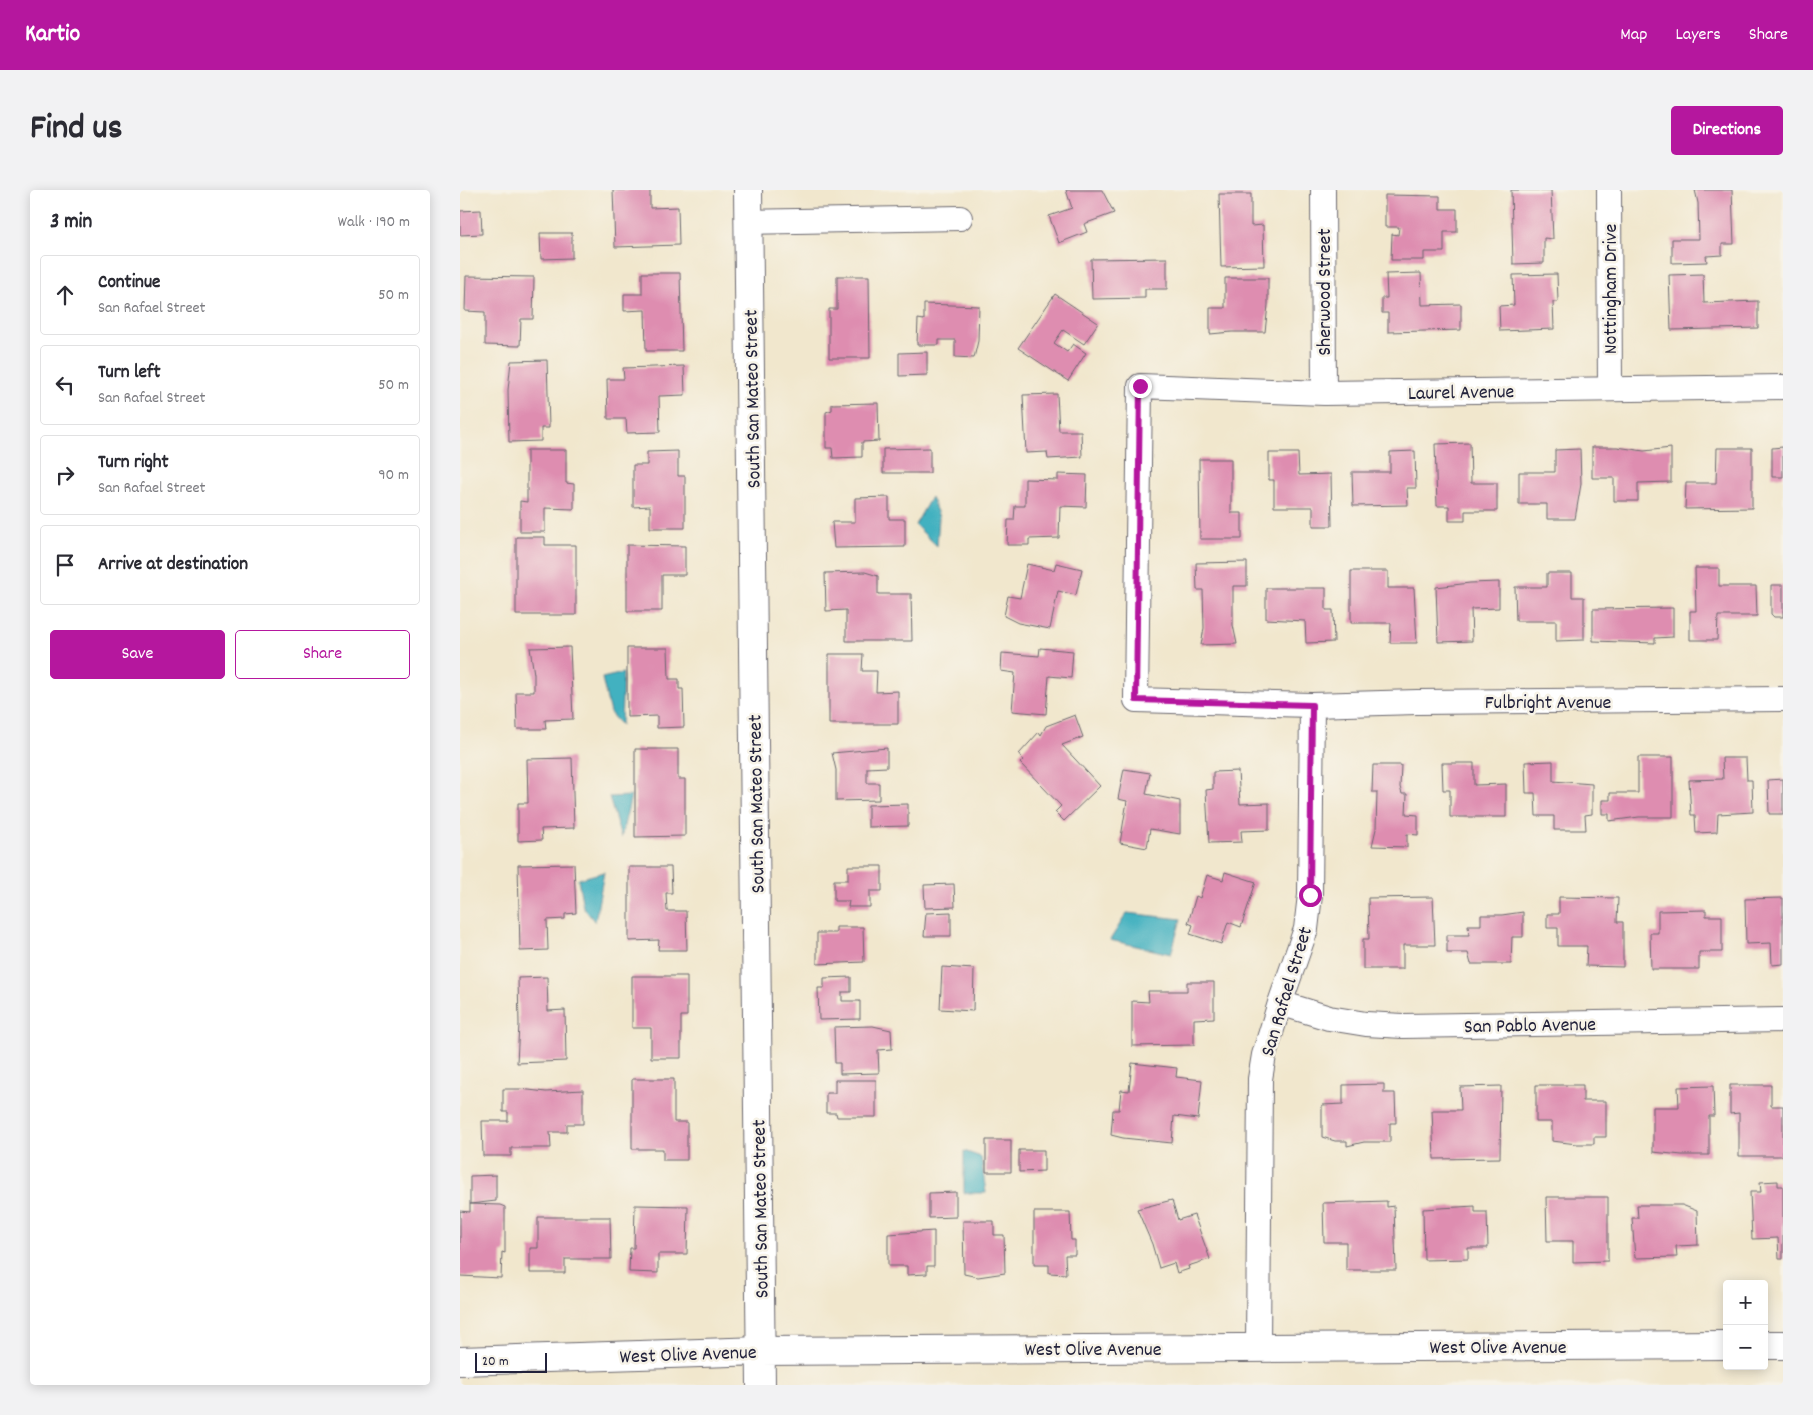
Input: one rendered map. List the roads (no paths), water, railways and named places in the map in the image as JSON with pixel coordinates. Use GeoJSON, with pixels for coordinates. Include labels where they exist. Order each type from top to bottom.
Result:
{"type":"FeatureCollection","features":[{"type":"Feature","properties":{"kind":"street","name":"South San Mateo Street"},"geometry":{"type":"LineString","coordinates":[[748,190],[761,1385]]}},
{"type":"Feature","properties":{"kind":"street","name":"Sherwood Street"},"geometry":{"type":"LineString","coordinates":[[1323,190],[1324,393]]}},
{"type":"Feature","properties":{"kind":"street","name":"Nottingham Drive"},"geometry":{"type":"LineString","coordinates":[[1609,190],[1610,388]]}},
{"type":"Feature","properties":{"kind":"street"},"geometry":{"type":"LineString","coordinates":[[749,222],[960,218]]}},
{"type":"Feature","properties":{"kind":"street","name":"Laurel Avenue"},"geometry":{"type":"LineString","coordinates":[[1312,705],[1136,700],[1140,386],[1324,393],[1783,387]]}},
{"type":"Feature","properties":{"kind":"street","name":"Fulbright Avenue"},"geometry":{"type":"LineString","coordinates":[[1312,705],[1783,698]]}},
{"type":"Feature","properties":{"kind":"street","name":"San Rafael Street"},"geometry":{"type":"LineString","coordinates":[[1258,1347],[1260,1079],[1264,1055],[1306,929],[1310,895],[1312,705]]}},
{"type":"Feature","properties":{"kind":"street","name":"San Pablo Avenue"},"geometry":{"type":"LineString","coordinates":[[1280,1003],[1329,1018],[1366,1024],[1403,1026],[1783,1020]]}},
{"type":"Feature","properties":{"kind":"street","name":"West Olive Avenue"},"geometry":{"type":"LineString","coordinates":[[460,1360],[760,1350],[1723,1345]]}},
{"type":"Feature","properties":{"kind":"street"},"geometry":{"type":"LineString","coordinates":[[1768,1345],[1783,1345]]}},
{"type":"Feature","properties":{"kind":"water"},"geometry":{"type":"Polygon","coordinates":[[[931,497],[939,517],[937,546],[915,525],[931,497]]]}},
{"type":"Feature","properties":{"kind":"water"},"geometry":{"type":"Polygon","coordinates":[[[623,673],[621,725],[610,713],[602,678],[623,673]]]}},
{"type":"Feature","properties":{"kind":"water"},"geometry":{"type":"Polygon","coordinates":[[[631,796],[621,838],[609,797],[631,796]]]}},
{"type":"Feature","properties":{"kind":"water"},"geometry":{"type":"Polygon","coordinates":[[[604,872],[595,922],[583,907],[578,879],[604,872]]]}},
{"type":"Feature","properties":{"kind":"water"},"geometry":{"type":"Polygon","coordinates":[[[1127,913],[1181,919],[1171,954],[1110,940],[1127,913]]]}},
{"type":"Feature","properties":{"kind":"water"},"geometry":{"type":"Polygon","coordinates":[[[964,1151],[981,1157],[986,1193],[964,1193],[964,1151]]]}}]}
